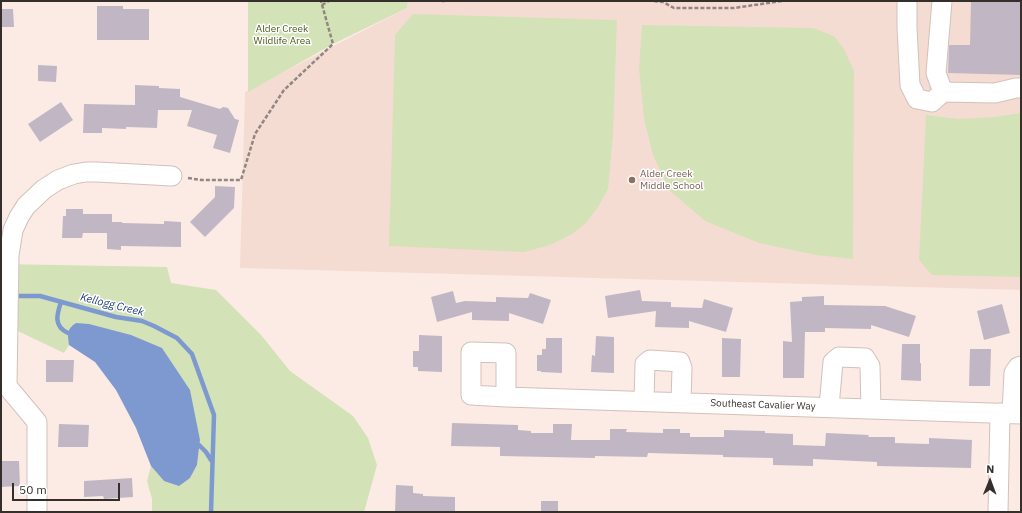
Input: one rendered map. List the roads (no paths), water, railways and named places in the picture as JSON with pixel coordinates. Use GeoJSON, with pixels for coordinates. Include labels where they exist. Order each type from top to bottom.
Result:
{"type":"FeatureCollection","features":[{"type":"Feature","properties":{"kind":"street"},"geometry":{"type":"LineString","coordinates":[[907,1],[910,85],[917,99],[932,102],[943,92],[995,93],[1021,88]]}},
{"type":"Feature","properties":{"kind":"street"},"geometry":{"type":"LineString","coordinates":[[942,1],[936,73],[943,92]]}},
{"type":"Feature","properties":{"kind":"street"},"geometry":{"type":"LineString","coordinates":[[37,512],[37,422],[4,391],[9,255],[12,230],[26,206],[44,189],[58,180],[74,174],[97,172],[172,176]]}},
{"type":"Feature","properties":{"kind":"street"},"geometry":{"type":"LineString","coordinates":[[829,407],[833,362],[839,357],[866,358],[870,366],[870,408]]}},
{"type":"Feature","properties":{"kind":"street"},"geometry":{"type":"LineString","coordinates":[[644,401],[645,364],[650,360],[680,362],[682,368],[681,402]]}},
{"type":"Feature","properties":{"kind":"street"},"geometry":{"type":"LineString","coordinates":[[998,512],[1011,413],[1014,373],[1018,366],[1021,366]]}},
{"type":"Feature","properties":{"kind":"street","name":"Southeast Cavalier Way"},"geometry":{"type":"LineString","coordinates":[[506,397],[1011,413]]}},
{"type":"Feature","properties":{"kind":"water"},"geometry":{"type":"Polygon","coordinates":[[[76,323],[89,324],[131,335],[162,348],[190,390],[200,440],[197,465],[190,478],[179,486],[164,481],[151,466],[136,428],[116,390],[95,362],[69,345],[69,330],[76,323]]]}},
{"type":"Feature","properties":{"kind":"waterway","name":"Kellogg Creek"},"geometry":{"type":"LineString","coordinates":[[13,296],[40,296],[116,317],[142,321],[177,338],[192,354],[214,415],[211,512]]}},
{"type":"Feature","properties":{"kind":"waterway"},"geometry":{"type":"LineString","coordinates":[[61,302],[57,319],[60,327],[68,333]]}},
{"type":"Feature","properties":{"kind":"waterway"},"geometry":{"type":"LineString","coordinates":[[199,445],[211,460]]}},
{"type":"Feature","properties":{"kind":"place","name":"Alder Creek Middle School"},"geometry":{"type":"Point","coordinates":[632,180]}},
{"type":"Feature","properties":{"kind":"park label","name":"Alder Creek Wildlife Area"},"geometry":{"type":"Point","coordinates":[282,34]}}]}
